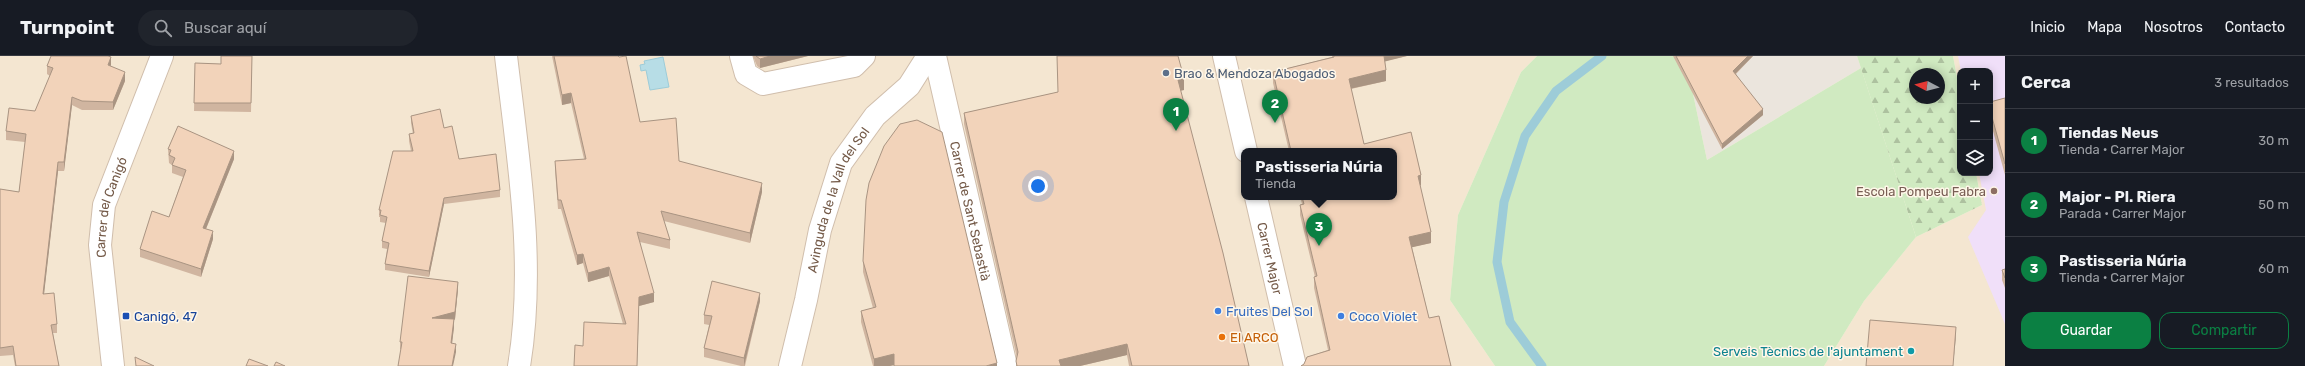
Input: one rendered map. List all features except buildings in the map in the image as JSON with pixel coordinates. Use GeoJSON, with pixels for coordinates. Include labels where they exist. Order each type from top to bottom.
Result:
{"type":"FeatureCollection","features":[{"type":"Feature","properties":{"kind":"street","name":"Carrer del Canigó"},"geometry":{"type":"LineString","coordinates":[[113,366],[100,245],[104,205],[162,56]]}},
{"type":"Feature","properties":{"kind":"street"},"geometry":{"type":"LineString","coordinates":[[506,56],[523,216],[526,292],[524,339],[519,366]]}},
{"type":"Feature","properties":{"kind":"street"},"geometry":{"type":"LineString","coordinates":[[741,56],[746,74],[763,84],[854,66],[864,56]]}},
{"type":"Feature","properties":{"kind":"street","name":"Avinguda de la Vall del Sol"},"geometry":{"type":"LineString","coordinates":[[790,366],[806,300],[820,230],[841,163],[875,116],[909,86],[928,56]]}},
{"type":"Feature","properties":{"kind":"street","name":"Carrer de Sant Sebastià"},"geometry":{"type":"LineString","coordinates":[[935,56],[1006,366]]}},
{"type":"Feature","properties":{"kind":"street"},"geometry":{"type":"LineString","coordinates":[[1224,56],[1245,148]]}},
{"type":"Feature","properties":{"kind":"street","name":"Carrer Major"},"geometry":{"type":"LineString","coordinates":[[1257,200],[1295,366]]}},
{"type":"Feature","properties":{"kind":"shaded area"},"geometry":{"type":"Polygon","coordinates":[[[0,56],[1537,56],[1521,72],[1458,215],[1450,300],[1495,366],[0,366],[0,56]]]}},
{"type":"Feature","properties":{"kind":"shaded area"},"geometry":{"type":"Polygon","coordinates":[[[1685,56],[1857,56],[1861,68],[1707,160],[1685,56]]]}},
{"type":"Feature","properties":{"kind":"shaded area"},"geometry":{"type":"Polygon","coordinates":[[[1953,56],[2005,56],[2005,366],[1824,366],[1864,301],[1916,237],[1982,205],[1977,176],[1993,176],[1993,68],[1957,68],[1957,77],[1953,56]]]}},
{"type":"Feature","properties":{"kind":"shaded area","name":"Escola Pompeu Fabra"},"geometry":{"type":"Polygon","coordinates":[[[1958,56],[2005,56],[2005,324],[1968,237],[1986,210],[1980,176],[1993,176],[1993,68],[1960,68],[1958,56]]]}},
{"type":"Feature","properties":{"kind":"green space"},"geometry":{"type":"Polygon","coordinates":[[[1537,56],[1685,56],[1707,160],[1861,68],[1916,237],[1864,301],[1824,366],[1495,366],[1450,300],[1458,215],[1521,72],[1537,56]]]}},
{"type":"Feature","properties":{"kind":"green space"},"geometry":{"type":"Polygon","coordinates":[[[1857,56],[1953,56],[1957,77],[1957,176],[1977,176],[1982,205],[1916,237],[1857,56]]]}},
{"type":"Feature","properties":{"kind":"water"},"geometry":{"type":"Polygon","coordinates":[[[663,57],[669,87],[650,90],[646,70],[641,71],[640,65],[645,64],[644,61],[663,57]]]}},
{"type":"Feature","properties":{"kind":"waterway"},"geometry":{"type":"LineString","coordinates":[[1542,366],[1510,322],[1497,262],[1504,202],[1525,136],[1556,91],[1602,56]]}},
{"type":"Feature","properties":{"kind":"place","name":"Brao & Mendoza Abogados"},"geometry":{"type":"Point","coordinates":[1166,73]}},
{"type":"Feature","properties":{"kind":"place","name":"Major - Pl. Riera"},"geometry":{"type":"Point","coordinates":[1275,123]}},
{"type":"Feature","properties":{"kind":"place","name":"Tiendas Neus"},"geometry":{"type":"Point","coordinates":[1176,131]}},
{"type":"Feature","properties":{"kind":"place","name":"Escola Pompeu Fabra"},"geometry":{"type":"Point","coordinates":[1994,191]}},
{"type":"Feature","properties":{"kind":"place","name":"Pastisseria Núria"},"geometry":{"type":"Point","coordinates":[1319,246]}},
{"type":"Feature","properties":{"kind":"place","name":"Fruites Del Sol"},"geometry":{"type":"Point","coordinates":[1218,311]}},
{"type":"Feature","properties":{"kind":"place","name":"Canigó, 47"},"geometry":{"type":"Point","coordinates":[126,316]}},
{"type":"Feature","properties":{"kind":"place","name":"Coco Violet"},"geometry":{"type":"Point","coordinates":[1341,316]}},
{"type":"Feature","properties":{"kind":"place","name":"El ARCO"},"geometry":{"type":"Point","coordinates":[1222,337]}},
{"type":"Feature","properties":{"kind":"place","name":"Serveis Tècnics de l'ajuntament"},"geometry":{"type":"Point","coordinates":[1911,351]}}]}
